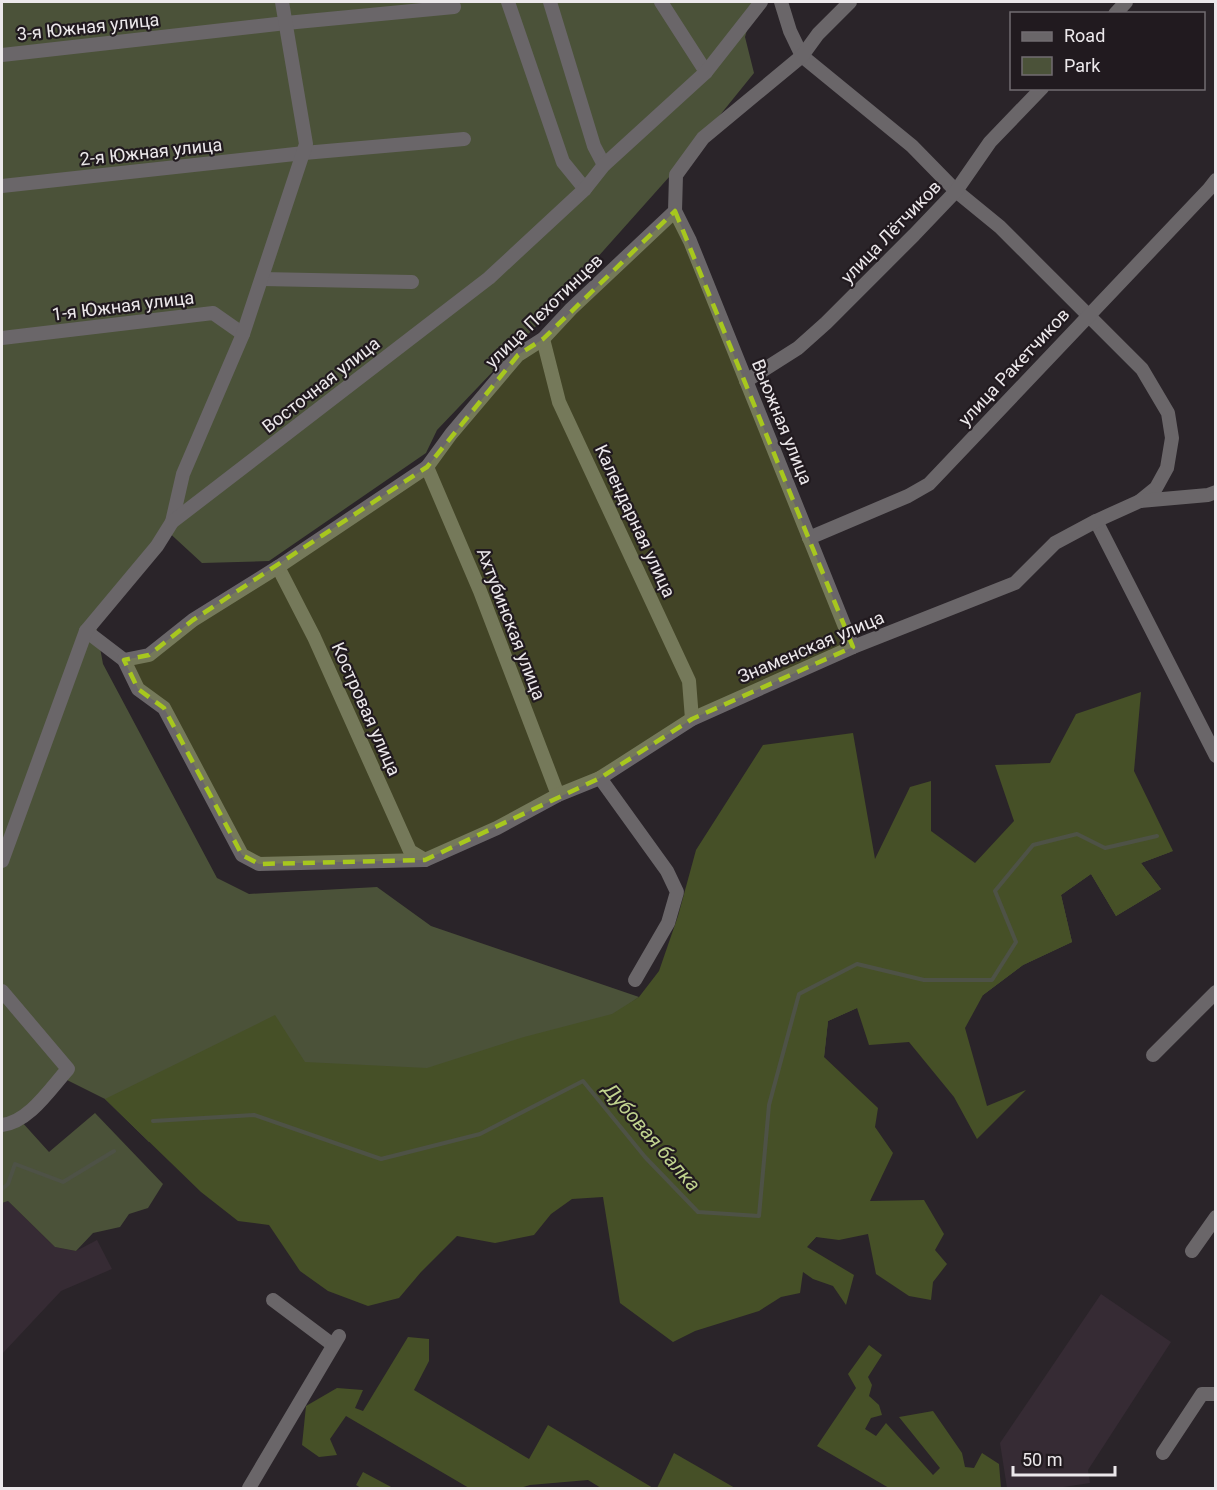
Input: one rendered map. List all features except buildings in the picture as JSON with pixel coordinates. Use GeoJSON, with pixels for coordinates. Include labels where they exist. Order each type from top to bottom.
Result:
{"type":"FeatureCollection","features":[{"type":"Feature","properties":{"kind":"street"},"geometry":{"type":"LineString","coordinates":[[172,522],[183,474],[243,334],[306,144],[282,2]]}},
{"type":"Feature","properties":{"kind":"street"},"geometry":{"type":"LineString","coordinates":[[508,2],[563,162],[585,189]]}},
{"type":"Feature","properties":{"kind":"street"},"geometry":{"type":"LineString","coordinates":[[550,2],[594,146],[604,165]]}},
{"type":"Feature","properties":{"kind":"street"},"geometry":{"type":"LineString","coordinates":[[661,2],[706,72]]}},
{"type":"Feature","properties":{"kind":"street","name":"Восточная улица"},"geometry":{"type":"LineString","coordinates":[[2,861],[86,631],[157,546],[172,522],[489,278],[585,189],[604,165],[706,72],[761,2]]}},
{"type":"Feature","properties":{"kind":"street"},"geometry":{"type":"LineString","coordinates":[[781,2],[790,31],[802,56],[912,146],[956,191],[1000,227],[1142,369],[1168,413],[1172,438],[1167,468],[1156,488],[1140,501]]}},
{"type":"Feature","properties":{"kind":"street"},"geometry":{"type":"LineString","coordinates":[[675,212],[676,175],[703,138],[802,56],[818,34],[850,2]]}},
{"type":"Feature","properties":{"kind":"street","name":"3-я Южная улица"},"geometry":{"type":"LineString","coordinates":[[2,54],[454,7]]}},
{"type":"Feature","properties":{"kind":"street","name":"улица Лётчиков"},"geometry":{"type":"LineString","coordinates":[[746,381],[805,342],[914,235],[956,191],[990,142],[1040,90]]}},
{"type":"Feature","properties":{"kind":"street","name":"2-я Южная улица"},"geometry":{"type":"LineString","coordinates":[[2,186],[304,153],[464,139]]}},
{"type":"Feature","properties":{"kind":"street","name":"улица Ракетчиков"},"geometry":{"type":"LineString","coordinates":[[809,538],[908,496],[929,484],[1215,180]]}},
{"type":"Feature","properties":{"kind":"street","name":"улица Пехотинцев"},"geometry":{"type":"LineString","coordinates":[[124,660],[148,656],[193,620],[278,567],[427,467],[518,355],[543,339],[571,309],[675,212]]}},
{"type":"Feature","properties":{"kind":"street","name":"Вьюжная улица"},"geometry":{"type":"LineString","coordinates":[[675,212],[690,241],[854,646]]}},
{"type":"Feature","properties":{"kind":"street"},"geometry":{"type":"LineString","coordinates":[[262,279],[412,282]]}},
{"type":"Feature","properties":{"kind":"street","name":"1-я Южная улица"},"geometry":{"type":"LineString","coordinates":[[2,338],[213,313],[243,334]]}},
{"type":"Feature","properties":{"kind":"street","name":"Календарная улица"},"geometry":{"type":"LineString","coordinates":[[543,339],[560,402],[689,681],[692,719]]}},
{"type":"Feature","properties":{"kind":"street","name":"Ахтубинская улица"},"geometry":{"type":"LineString","coordinates":[[427,467],[480,591],[558,795]]}},
{"type":"Feature","properties":{"kind":"street","name":"Знаменская улица"},"geometry":{"type":"LineString","coordinates":[[425,860],[497,828],[558,795],[600,778],[692,719],[854,646],[1016,583],[1055,543],[1096,521],[1140,501],[1208,495],[1215,492]]}},
{"type":"Feature","properties":{"kind":"street"},"geometry":{"type":"LineString","coordinates":[[1096,521],[1215,756]]}},
{"type":"Feature","properties":{"kind":"street","name":"Костровая улица"},"geometry":{"type":"LineString","coordinates":[[278,567],[314,637],[410,851],[425,860]]}},
{"type":"Feature","properties":{"kind":"street"},"geometry":{"type":"LineString","coordinates":[[86,631],[124,660],[138,689],[164,708],[242,855],[259,864],[425,860]]}},
{"type":"Feature","properties":{"kind":"street"},"geometry":{"type":"LineString","coordinates":[[600,778],[667,871],[677,892],[668,924],[635,980]]}},
{"type":"Feature","properties":{"kind":"street"},"geometry":{"type":"LineString","coordinates":[[2,992],[68,1070],[30,1111],[14,1124],[2,1125]]}},
{"type":"Feature","properties":{"kind":"street"},"geometry":{"type":"LineString","coordinates":[[1152,1055],[1215,992]]}},
{"type":"Feature","properties":{"kind":"street"},"geometry":{"type":"LineString","coordinates":[[1192,1251],[1215,1218]]}},
{"type":"Feature","properties":{"kind":"street"},"geometry":{"type":"LineString","coordinates":[[249,1488],[336,1340],[273,1300]]}},
{"type":"Feature","properties":{"kind":"street"},"geometry":{"type":"LineString","coordinates":[[1163,1453],[1202,1394],[1215,1394]]}},
{"type":"Feature","properties":{"kind":"highlighted area"},"geometry":{"type":"Polygon","coordinates":[[[675,211],[853,647],[692,719],[600,778],[425,860],[259,864],[242,855],[164,708],[138,689],[124,660],[149,655],[193,620],[427,467],[518,355],[543,339],[675,211]]]}},
{"type":"Feature","properties":{"kind":"shaded area"},"geometry":{"type":"Polygon","coordinates":[[[8,1201],[55,1247],[76,1251],[97,1240],[112,1269],[61,1291],[2,1354],[2,1203],[8,1201]]]}},
{"type":"Feature","properties":{"kind":"shaded area"},"geometry":{"type":"Polygon","coordinates":[[[1101,1294],[1171,1342],[1088,1470],[1090,1483],[1057,1488],[1007,1488],[1000,1443],[1101,1294]]]}},
{"type":"Feature","properties":{"kind":"green space"},"geometry":{"type":"Polygon","coordinates":[[[2,2],[755,2],[745,37],[754,73],[678,167],[538,324],[437,430],[426,453],[269,561],[202,563],[164,528],[95,620],[103,664],[217,878],[249,894],[377,887],[431,926],[639,997],[622,1009],[722,1085],[985,891],[1173,851],[1141,863],[1161,889],[1116,916],[1091,874],[1061,895],[1072,942],[1023,965],[983,995],[857,1008],[828,1021],[824,1057],[816,1237],[781,1274],[599,1178],[149,1142],[105,1099],[67,1080],[21,1121],[49,1152],[95,1113],[163,1184],[148,1208],[129,1214],[120,1227],[93,1233],[76,1251],[55,1247],[8,1201],[2,1203],[2,2]]]}},
{"type":"Feature","properties":{"kind":"green space"},"geometry":{"type":"Polygon","coordinates":[[[1141,692],[1134,771],[1173,851],[1141,863],[1161,889],[1116,916],[1091,874],[1061,895],[1072,942],[1023,965],[983,995],[965,1028],[987,1106],[1026,1090],[977,1139],[954,1097],[909,1042],[869,1045],[857,1008],[828,1021],[824,1057],[878,1108],[875,1127],[893,1153],[870,1201],[924,1200],[944,1234],[935,1250],[947,1264],[933,1282],[931,1300],[909,1296],[876,1274],[868,1234],[839,1240],[816,1237],[807,1247],[854,1275],[846,1305],[833,1286],[813,1279],[803,1272],[800,1293],[781,1297],[759,1311],[695,1331],[673,1342],[620,1303],[603,1197],[572,1199],[551,1214],[534,1235],[495,1243],[457,1236],[399,1298],[368,1306],[328,1291],[300,1271],[269,1225],[238,1221],[201,1192],[105,1099],[275,1015],[305,1062],[427,1068],[524,1037],[612,1014],[639,997],[659,971],[678,916],[696,850],[763,745],[853,733],[875,859],[910,787],[931,781],[931,831],[975,863],[1014,821],[995,765],[1050,763],[1076,714],[1141,692]]]}},
{"type":"Feature","properties":{"kind":"green space"},"geometry":{"type":"Polygon","coordinates":[[[408,1337],[429,1339],[429,1361],[414,1390],[529,1459],[548,1425],[653,1488],[601,1488],[588,1480],[530,1485],[520,1488],[469,1488],[346,1416],[330,1439],[337,1455],[319,1457],[302,1445],[306,1406],[337,1388],[363,1390],[355,1408],[363,1411],[408,1337]]]}},
{"type":"Feature","properties":{"kind":"green space"},"geometry":{"type":"Polygon","coordinates":[[[869,1345],[882,1355],[868,1377],[872,1385],[869,1396],[879,1405],[882,1415],[871,1418],[865,1429],[876,1436],[886,1423],[933,1475],[940,1468],[899,1417],[933,1411],[962,1453],[965,1467],[974,1468],[982,1453],[999,1464],[1001,1488],[889,1488],[817,1446],[856,1388],[848,1374],[869,1345]]]}},
{"type":"Feature","properties":{"kind":"green space"},"geometry":{"type":"Polygon","coordinates":[[[674,1453],[735,1488],[657,1488],[674,1453]]]}},
{"type":"Feature","properties":{"kind":"green space"},"geometry":{"type":"Polygon","coordinates":[[[363,1472],[393,1488],[361,1488],[356,1485],[363,1472]]]}},
{"type":"Feature","properties":{"kind":"waterway","name":"Дубовая балка"},"geometry":{"type":"LineString","coordinates":[[153,1121],[254,1115],[381,1159],[480,1134],[583,1081],[645,1157],[698,1212],[759,1216],[769,1105],[799,994],[857,964],[924,980],[992,980],[1016,942],[995,891],[1033,845],[1077,834],[1105,848],[1157,836]]}},
{"type":"Feature","properties":{"kind":"waterway","name":"Дубовая балка"},"geometry":{"type":"LineString","coordinates":[[2,1189],[8,1184],[15,1164],[63,1182],[114,1151]]}}]}
